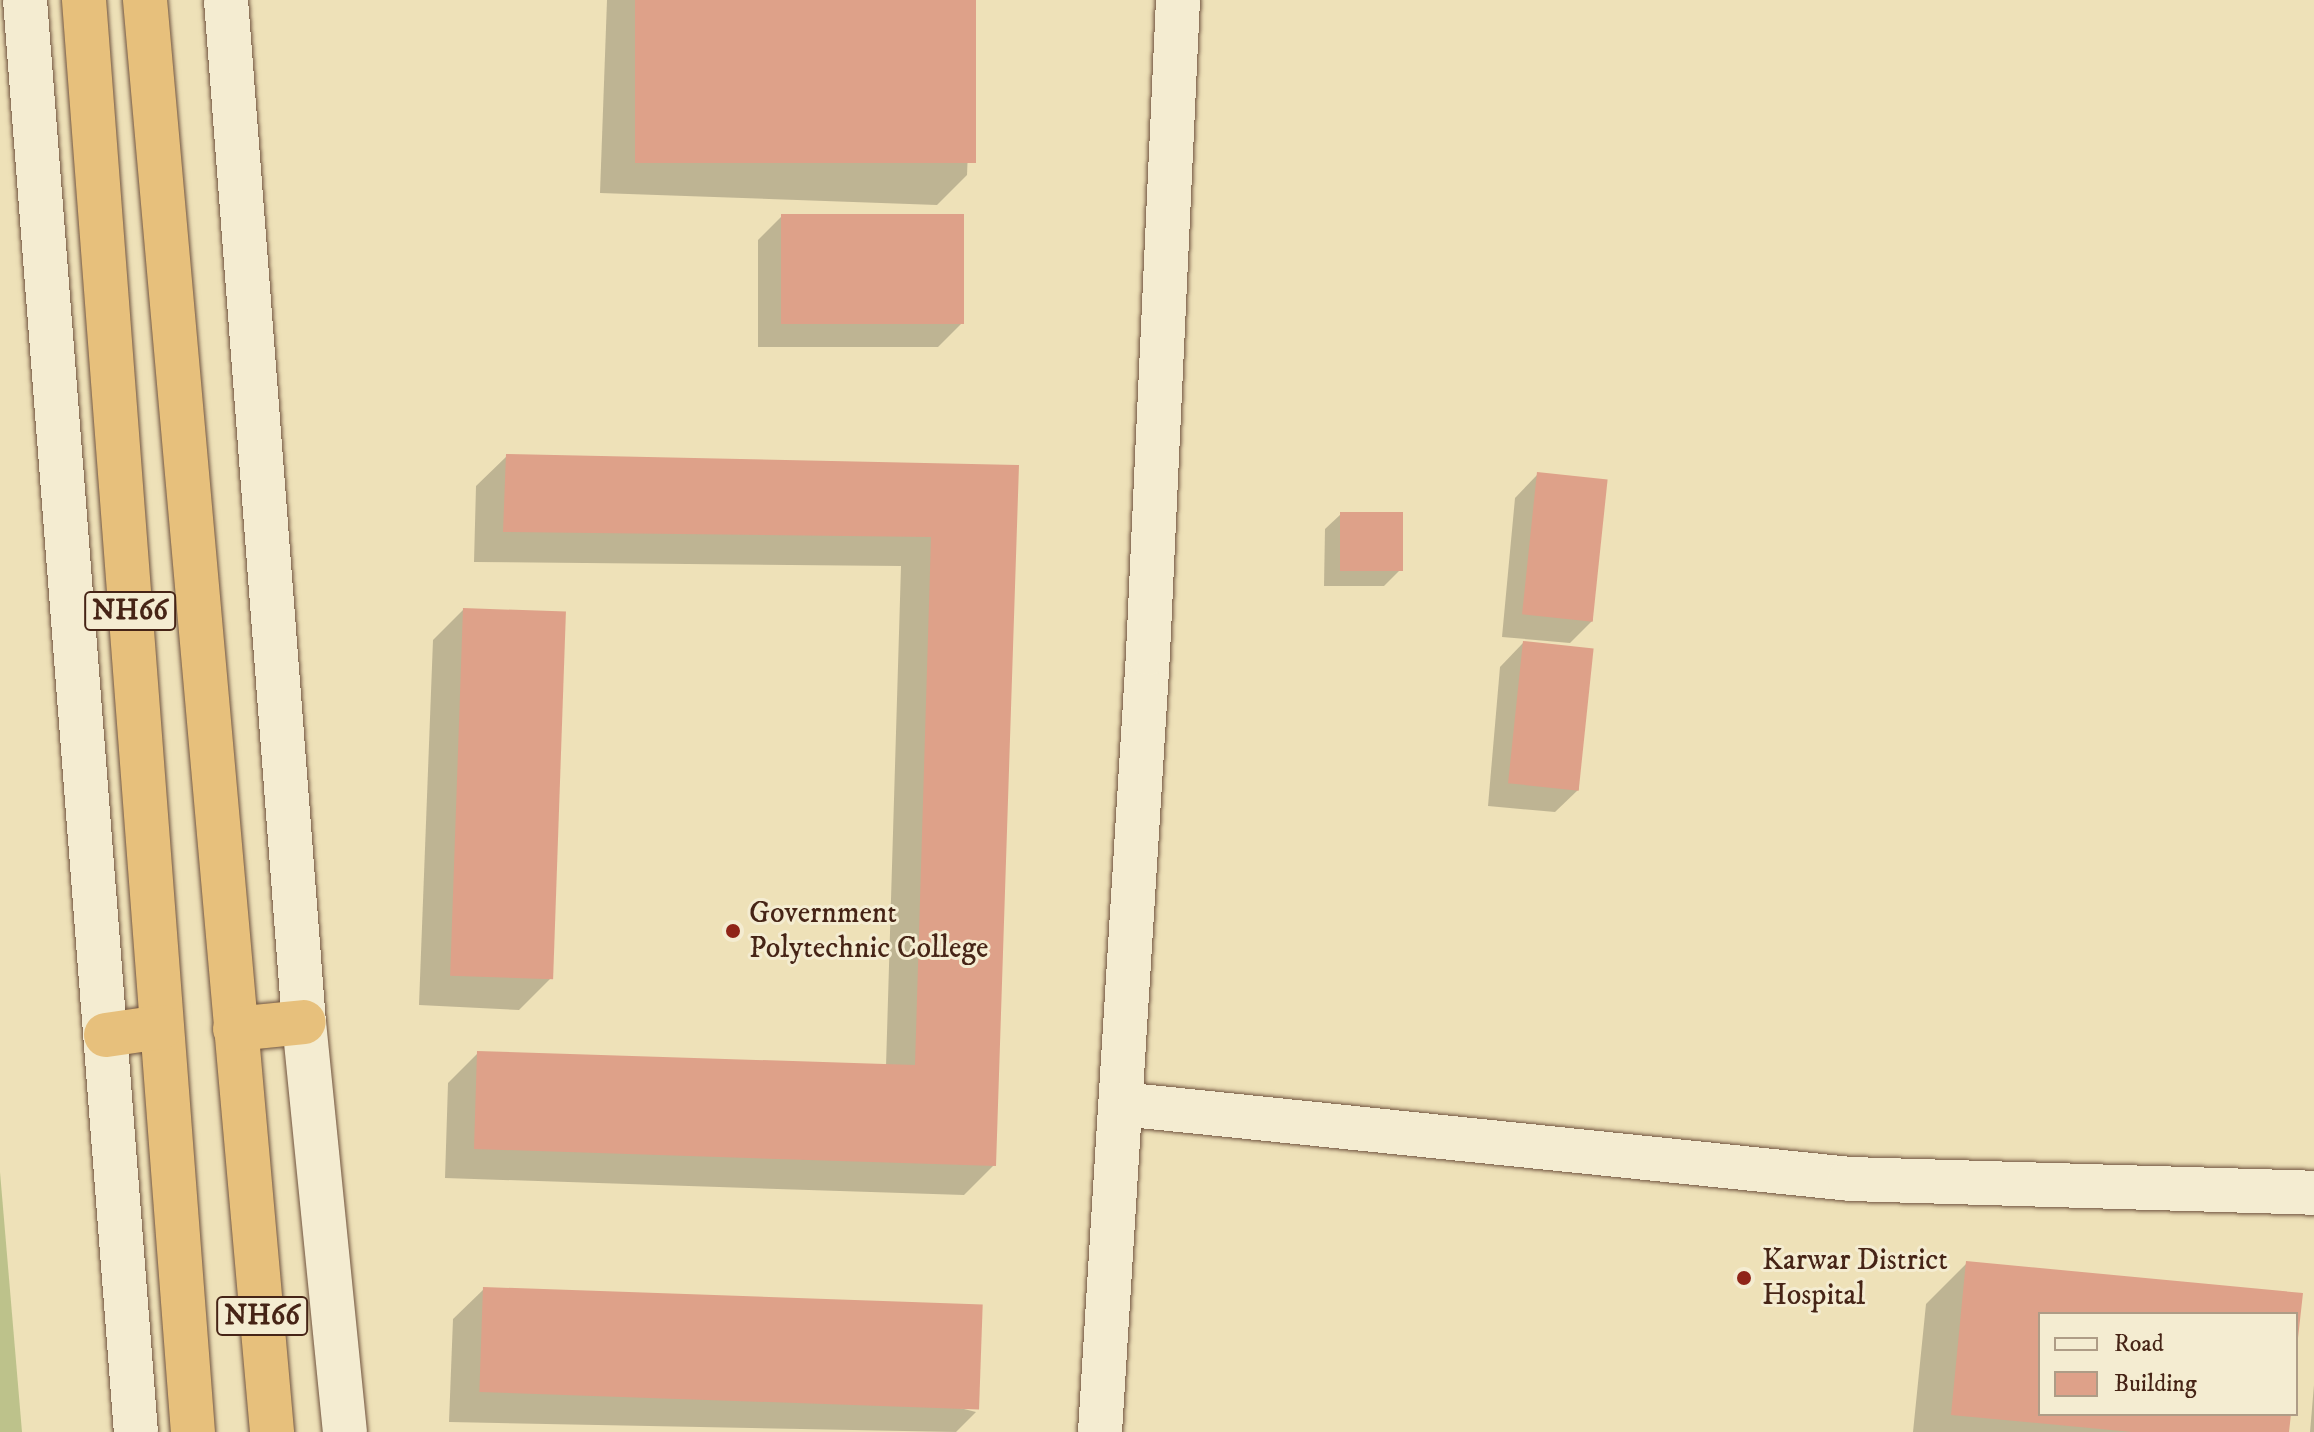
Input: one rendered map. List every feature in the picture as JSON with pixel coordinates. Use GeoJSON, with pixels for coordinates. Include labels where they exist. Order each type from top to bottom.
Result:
{"type":"FeatureCollection","features":[{"type":"Feature","properties":{"kind":"highway","name":"NH66"},"geometry":{"type":"LineString","coordinates":[[84,0],[193,1432]]}},
{"type":"Feature","properties":{"kind":"highway","name":"NH66"},"geometry":{"type":"LineString","coordinates":[[145,0],[272,1432]]}},
{"type":"Feature","properties":{"kind":"highway"},"geometry":{"type":"LineString","coordinates":[[235,1029],[304,1022]]}},
{"type":"Feature","properties":{"kind":"highway"},"geometry":{"type":"LineString","coordinates":[[106,1035],[161,1027]]}},
{"type":"Feature","properties":{"kind":"street"},"geometry":{"type":"LineString","coordinates":[[25,0],[136,1432]]}},
{"type":"Feature","properties":{"kind":"street"},"geometry":{"type":"LineString","coordinates":[[226,0],[304,1022],[345,1432]]}},
{"type":"Feature","properties":{"kind":"street"},"geometry":{"type":"LineString","coordinates":[[1100,1432],[1121,1104],[1178,0]]}},
{"type":"Feature","properties":{"kind":"street"},"geometry":{"type":"LineString","coordinates":[[1121,1104],[1850,1179],[2314,1193]]}},
{"type":"Feature","properties":{"kind":"green space"},"geometry":{"type":"Polygon","coordinates":[[[0,1172],[22,1432],[0,1432],[0,1172]]]}},
{"type":"Feature","properties":{"kind":"building"},"geometry":{"type":"Polygon","coordinates":[[[635,0],[976,0],[976,163],[635,163],[635,0]]]}},
{"type":"Feature","properties":{"kind":"building"},"geometry":{"type":"Polygon","coordinates":[[[781,214],[964,214],[964,324],[781,324],[781,214]]]}},
{"type":"Feature","properties":{"kind":"building"},"geometry":{"type":"Polygon","coordinates":[[[506,454],[1019,465],[996,1166],[474,1149],[477,1051],[915,1065],[931,537],[503,532],[506,454]]]}},
{"type":"Feature","properties":{"kind":"building"},"geometry":{"type":"Polygon","coordinates":[[[1537,472],[1608,479],[1593,622],[1522,614],[1537,472]]]}},
{"type":"Feature","properties":{"kind":"building"},"geometry":{"type":"Polygon","coordinates":[[[1340,512],[1403,512],[1403,571],[1340,571],[1340,512]]]}},
{"type":"Feature","properties":{"kind":"building"},"geometry":{"type":"Polygon","coordinates":[[[463,608],[566,612],[553,979],[450,976],[463,608]]]}},
{"type":"Feature","properties":{"kind":"building"},"geometry":{"type":"Polygon","coordinates":[[[1523,641],[1594,648],[1579,791],[1508,783],[1523,641]]]}},
{"type":"Feature","properties":{"kind":"building"},"geometry":{"type":"Polygon","coordinates":[[[1966,1261],[2303,1293],[2298,1338],[2298,1312],[2038,1312],[2038,1416],[2291,1416],[2289,1432],[2132,1432],[1951,1415],[1966,1261]]]}},
{"type":"Feature","properties":{"kind":"building"},"geometry":{"type":"Polygon","coordinates":[[[483,1287],[983,1304],[979,1409],[479,1392],[483,1287]]]}},
{"type":"Feature","properties":{"kind":"place","name":"Government Polytechnic College"},"geometry":{"type":"Point","coordinates":[733,931]}},
{"type":"Feature","properties":{"kind":"place","name":"Karwar District Hospital"},"geometry":{"type":"Point","coordinates":[1744,1278]}}]}
